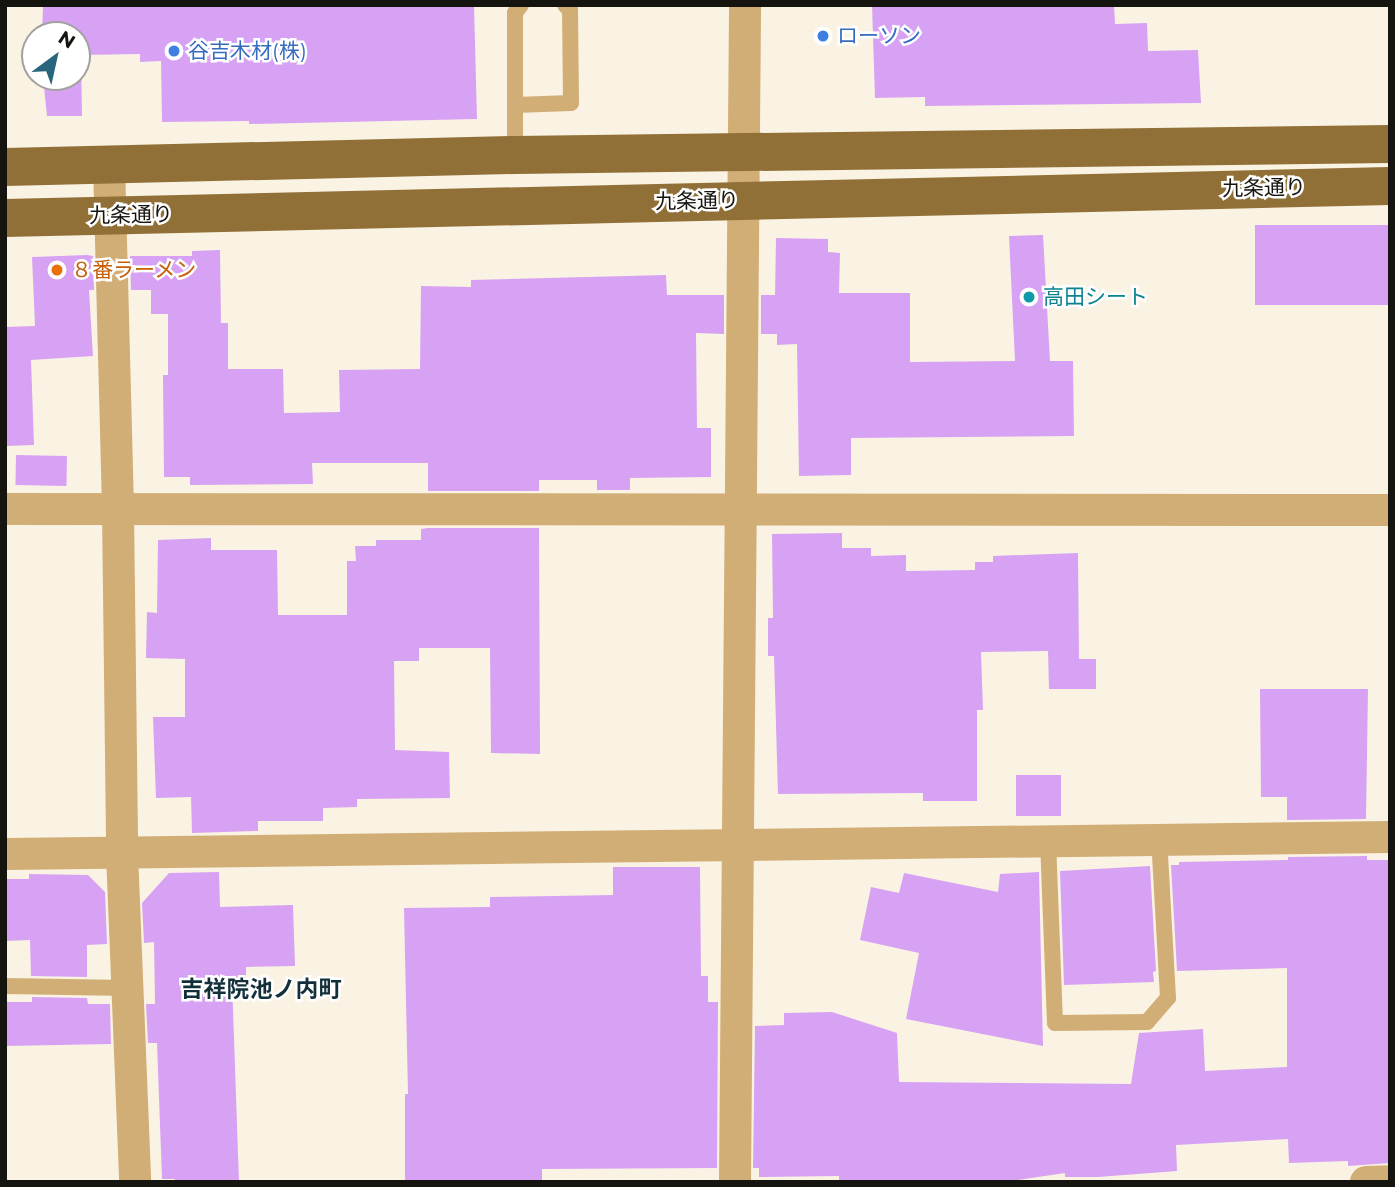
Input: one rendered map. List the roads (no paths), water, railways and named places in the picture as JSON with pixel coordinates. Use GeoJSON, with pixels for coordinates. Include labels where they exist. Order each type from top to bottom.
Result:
{"type":"FeatureCollection","features":[{"type":"Feature","properties":{"kind":"highway","name":"九条通り"},"geometry":{"type":"LineString","coordinates":[[5,167],[515,155],[1390,144]]}},
{"type":"Feature","properties":{"kind":"highway","name":"九条通り"},"geometry":{"type":"LineString","coordinates":[[5,218],[1390,186]]}},
{"type":"Feature","properties":{"kind":"street"},"geometry":{"type":"LineString","coordinates":[[736,1182],[745,5]]}},
{"type":"Feature","properties":{"kind":"street"},"geometry":{"type":"LineString","coordinates":[[109,164],[118,510],[122,853],[135,1182]]}},
{"type":"Feature","properties":{"kind":"street"},"geometry":{"type":"LineString","coordinates":[[5,509],[1390,510]]}},
{"type":"Feature","properties":{"kind":"street"},"geometry":{"type":"LineString","coordinates":[[5,854],[1390,836]]}},
{"type":"Feature","properties":{"kind":"street"},"geometry":{"type":"LineString","coordinates":[[1366,1182],[1390,1181]]}},
{"type":"Feature","properties":{"kind":"lane"},"geometry":{"type":"LineString","coordinates":[[515,155],[515,13],[521,5]]}},
{"type":"Feature","properties":{"kind":"lane"},"geometry":{"type":"LineString","coordinates":[[515,106],[571,103],[570,10],[565,5]]}},
{"type":"Feature","properties":{"kind":"lane"},"geometry":{"type":"LineString","coordinates":[[1048,841],[1055,1023],[1147,1022],[1168,999],[1158,839]]}},
{"type":"Feature","properties":{"kind":"lane"},"geometry":{"type":"LineString","coordinates":[[5,986],[127,988]]}},
{"type":"Feature","properties":{"kind":"place","name":"ローソン"},"geometry":{"type":"Point","coordinates":[823,36]}},
{"type":"Feature","properties":{"kind":"place","name":"谷吉木材(株)"},"geometry":{"type":"Point","coordinates":[174,51]}},
{"type":"Feature","properties":{"kind":"place","name":"８番ラーメン"},"geometry":{"type":"Point","coordinates":[57,270]}},
{"type":"Feature","properties":{"kind":"place","name":"高田シート"},"geometry":{"type":"Point","coordinates":[1029,297]}},
{"type":"Feature","properties":{"kind":"district","name":"吉祥院池ノ内町"},"geometry":{"type":"Point","coordinates":[261,989]}}]}
